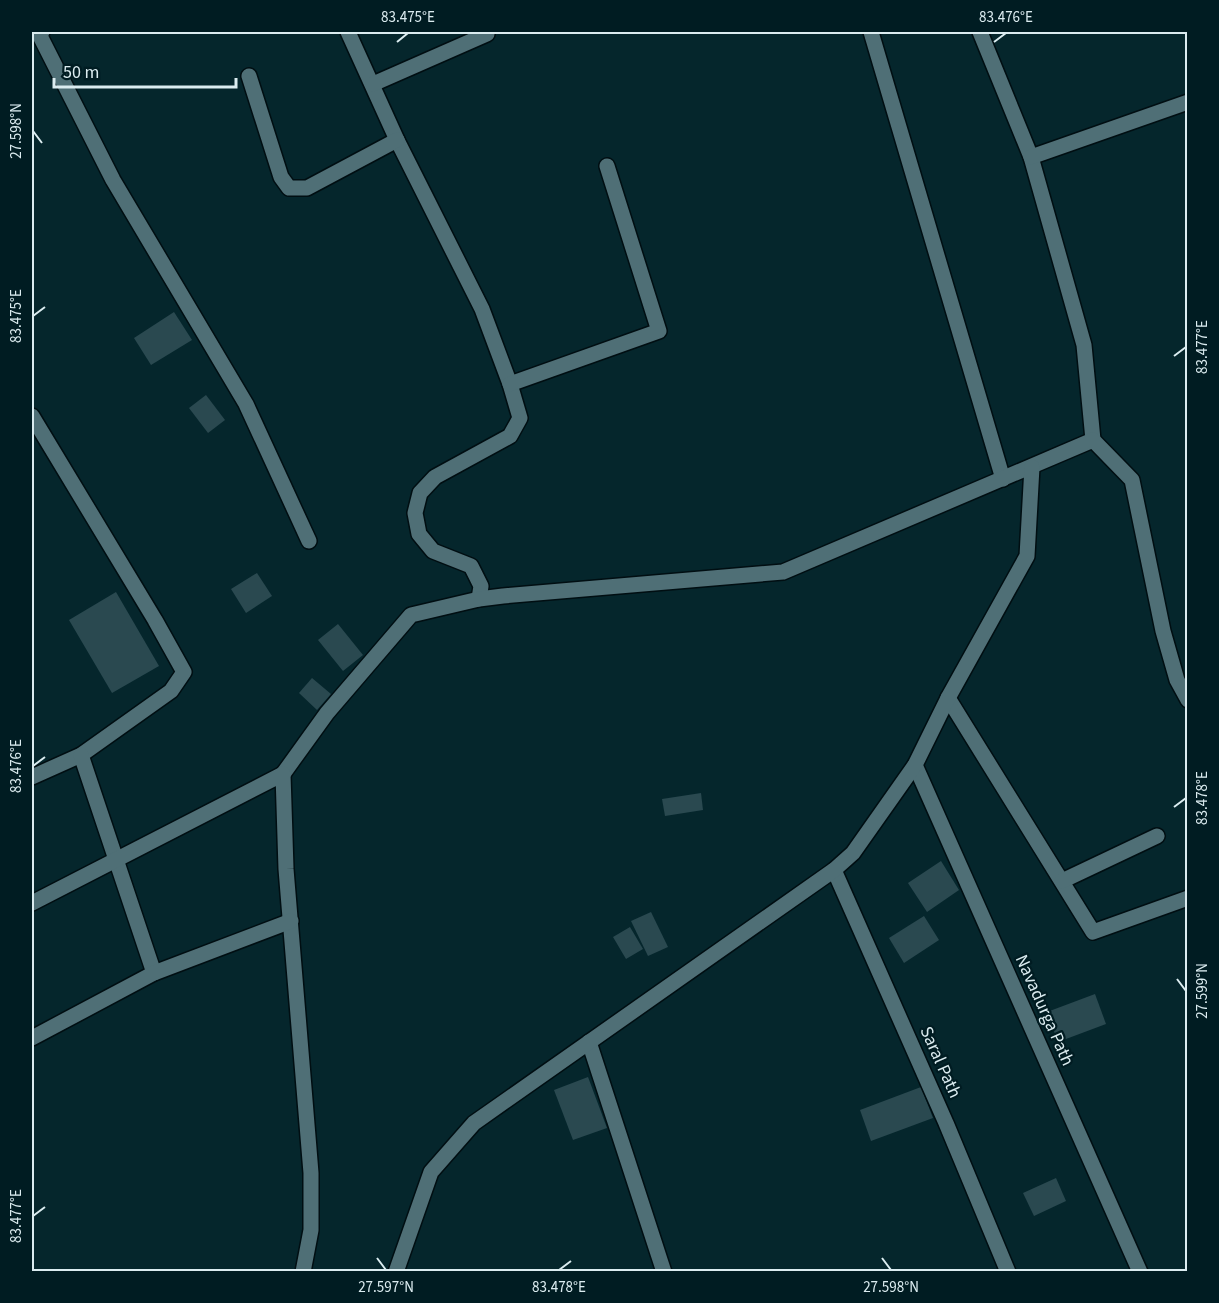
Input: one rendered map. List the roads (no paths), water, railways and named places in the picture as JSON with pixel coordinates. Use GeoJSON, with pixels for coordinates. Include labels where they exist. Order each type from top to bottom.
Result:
{"type":"FeatureCollection","features":[{"type":"Feature","properties":{"kind":"street"},"geometry":{"type":"LineString","coordinates":[[348,32],[397,140],[482,309],[520,418],[510,436],[435,477],[420,493],[415,513],[419,534],[433,551],[471,566],[481,586],[479,599]]}},
{"type":"Feature","properties":{"kind":"street"},"geometry":{"type":"LineString","coordinates":[[871,32],[1003,479]]}},
{"type":"Feature","properties":{"kind":"street"},"geometry":{"type":"LineString","coordinates":[[980,32],[1031,157],[1084,345],[1093,440],[1132,480],[1163,631],[1177,680],[1188,700]]}},
{"type":"Feature","properties":{"kind":"street"},"geometry":{"type":"LineString","coordinates":[[37,34],[112,180],[246,404],[309,540]]}},
{"type":"Feature","properties":{"kind":"street"},"geometry":{"type":"LineString","coordinates":[[373,84],[487,34]]}},
{"type":"Feature","properties":{"kind":"street"},"geometry":{"type":"LineString","coordinates":[[249,76],[281,177],[289,188],[307,188],[397,140]]}},
{"type":"Feature","properties":{"kind":"street"},"geometry":{"type":"LineString","coordinates":[[1031,157],[1188,102]]}},
{"type":"Feature","properties":{"kind":"street"},"geometry":{"type":"LineString","coordinates":[[510,384],[659,331],[607,166]]}},
{"type":"Feature","properties":{"kind":"street"},"geometry":{"type":"LineString","coordinates":[[32,416],[184,672],[171,691],[81,755],[32,777]]}},
{"type":"Feature","properties":{"kind":"street"},"geometry":{"type":"LineString","coordinates":[[32,903],[116,862],[283,774],[327,713],[411,615],[479,599],[783,573],[1093,440]]}},
{"type":"Feature","properties":{"kind":"street"},"geometry":{"type":"LineString","coordinates":[[396,1272],[431,1172],[474,1123],[834,870],[853,853],[915,765],[948,698],[1027,556],[1032,467]]}},
{"type":"Feature","properties":{"kind":"street"},"geometry":{"type":"LineString","coordinates":[[948,698],[1093,932],[1188,898]]}},
{"type":"Feature","properties":{"kind":"street"},"geometry":{"type":"LineString","coordinates":[[81,755],[154,974]]}},
{"type":"Feature","properties":{"kind":"street","name":"Navadurga Path"},"geometry":{"type":"LineString","coordinates":[[915,765],[1140,1272]]}},
{"type":"Feature","properties":{"kind":"street"},"geometry":{"type":"LineString","coordinates":[[283,774],[286,869],[303,1098],[311,1173],[311,1230],[303,1272]]}},
{"type":"Feature","properties":{"kind":"street"},"geometry":{"type":"LineString","coordinates":[[1062,881],[1157,836]]}},
{"type":"Feature","properties":{"kind":"street","name":"Saral Path"},"geometry":{"type":"LineString","coordinates":[[834,870],[946,1123],[1008,1272]]}},
{"type":"Feature","properties":{"kind":"street"},"geometry":{"type":"LineString","coordinates":[[32,1038],[154,974],[291,921]]}},
{"type":"Feature","properties":{"kind":"street"},"geometry":{"type":"LineString","coordinates":[[589,1042],[664,1272]]}}]}
